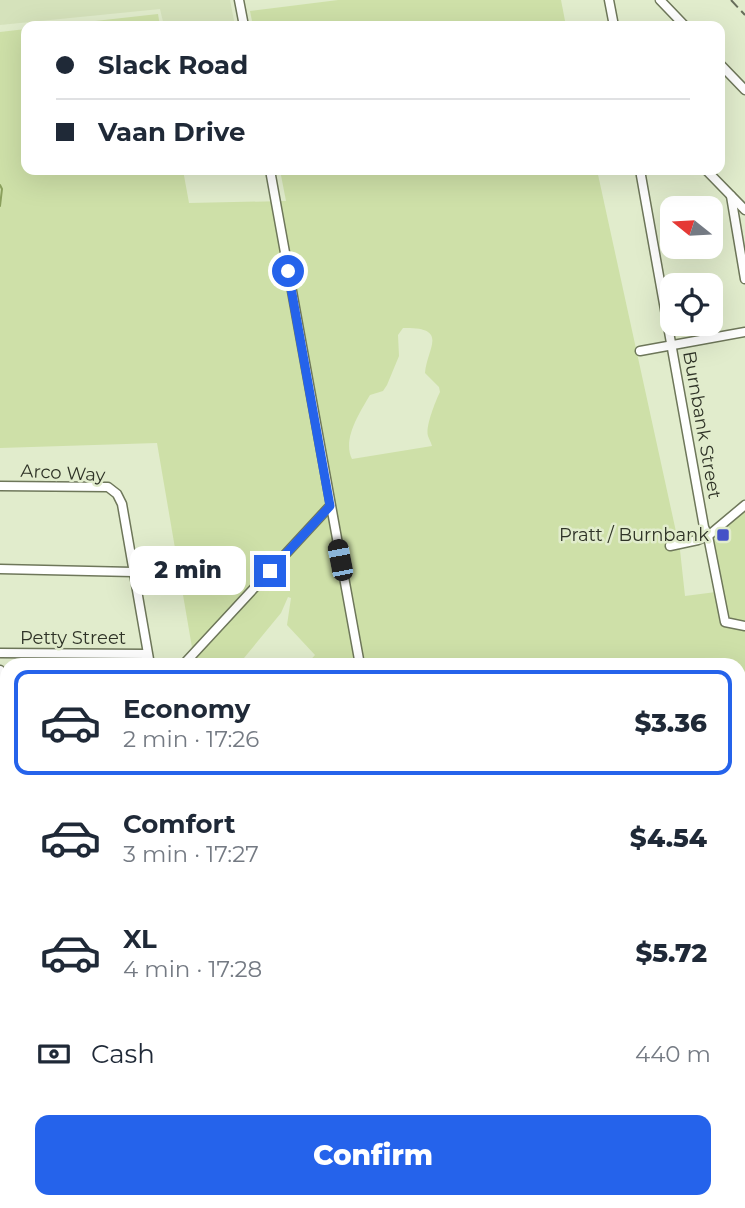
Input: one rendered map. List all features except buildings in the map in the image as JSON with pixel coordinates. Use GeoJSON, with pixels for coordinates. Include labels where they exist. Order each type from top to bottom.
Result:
{"type":"FeatureCollection","features":[{"type":"Feature","properties":{"kind":"street"},"geometry":{"type":"LineString","coordinates":[[239,0],[243,21]]}},
{"type":"Feature","properties":{"kind":"street"},"geometry":{"type":"LineString","coordinates":[[609,0],[613,21]]}},
{"type":"Feature","properties":{"kind":"street"},"geometry":{"type":"LineString","coordinates":[[660,0],[680,21]]}},
{"type":"Feature","properties":{"kind":"street"},"geometry":{"type":"LineString","coordinates":[[725,69],[745,90]]}},
{"type":"Feature","properties":{"kind":"street"},"geometry":{"type":"LineString","coordinates":[[271,175],[359,658]]}},
{"type":"Feature","properties":{"kind":"street","name":"Burnbank Street"},"geometry":{"type":"LineString","coordinates":[[641,175],[704,527],[725,622],[745,626]]}},
{"type":"Feature","properties":{"kind":"street"},"geometry":{"type":"LineString","coordinates":[[711,175],[745,210]]}},
{"type":"Feature","properties":{"kind":"street"},"geometry":{"type":"LineString","coordinates":[[731,196],[745,279]]}},
{"type":"Feature","properties":{"kind":"street"},"geometry":{"type":"LineString","coordinates":[[640,351],[745,332]]}},
{"type":"Feature","properties":{"kind":"street","name":"Arco Way"},"geometry":{"type":"LineString","coordinates":[[0,486],[108,487],[117,494],[148,658]]}},
{"type":"Feature","properties":{"kind":"street"},"geometry":{"type":"LineString","coordinates":[[670,546],[708,536],[745,505]]}},
{"type":"Feature","properties":{"kind":"street"},"geometry":{"type":"LineString","coordinates":[[189,658],[330,506]]}},
{"type":"Feature","properties":{"kind":"street"},"geometry":{"type":"LineString","coordinates":[[0,569],[133,572]]}},
{"type":"Feature","properties":{"kind":"street","name":"Petty Street"},"geometry":{"type":"LineString","coordinates":[[0,653],[147,654]]}},
{"type":"Feature","properties":{"kind":"shaded area"},"geometry":{"type":"Polygon","coordinates":[[[0,0],[230,0],[234,21],[163,21],[160,9],[0,25],[0,0]]]}},
{"type":"Feature","properties":{"kind":"shaded area"},"geometry":{"type":"Polygon","coordinates":[[[338,0],[561,0],[565,21],[252,21],[250,11],[338,0]]]}},
{"type":"Feature","properties":{"kind":"shaded area"},"geometry":{"type":"Polygon","coordinates":[[[158,14],[159,21],[95,21],[158,14]]]}},
{"type":"Feature","properties":{"kind":"shaded area"},"geometry":{"type":"Polygon","coordinates":[[[21,30],[21,175],[184,175],[189,203],[286,201],[281,175],[598,175],[680,550],[685,596],[716,592],[710,539],[745,509],[745,658],[312,658],[315,655],[287,625],[291,598],[288,597],[281,613],[244,658],[194,658],[157,443],[0,448],[0,32],[21,30]],[[403,328],[398,335],[399,356],[387,385],[383,391],[370,395],[353,426],[349,443],[352,459],[432,446],[427,432],[440,392],[439,387],[425,373],[432,341],[427,331],[403,328]]]}},
{"type":"Feature","properties":{"kind":"waterway"},"geometry":{"type":"LineString","coordinates":[[0,185],[0,206]]}},
{"type":"Feature","properties":{"kind":"railway"},"geometry":{"type":"LineString","coordinates":[[731,0],[745,15]]}},
{"type":"Feature","properties":{"kind":"place","name":"Pratt / Burnbank"},"geometry":{"type":"Point","coordinates":[723,535]}},
{"type":"Feature","properties":{"kind":"route"},"geometry":{"type":"LineString","coordinates":[[270,571],[330,506],[288,271]]}}]}
